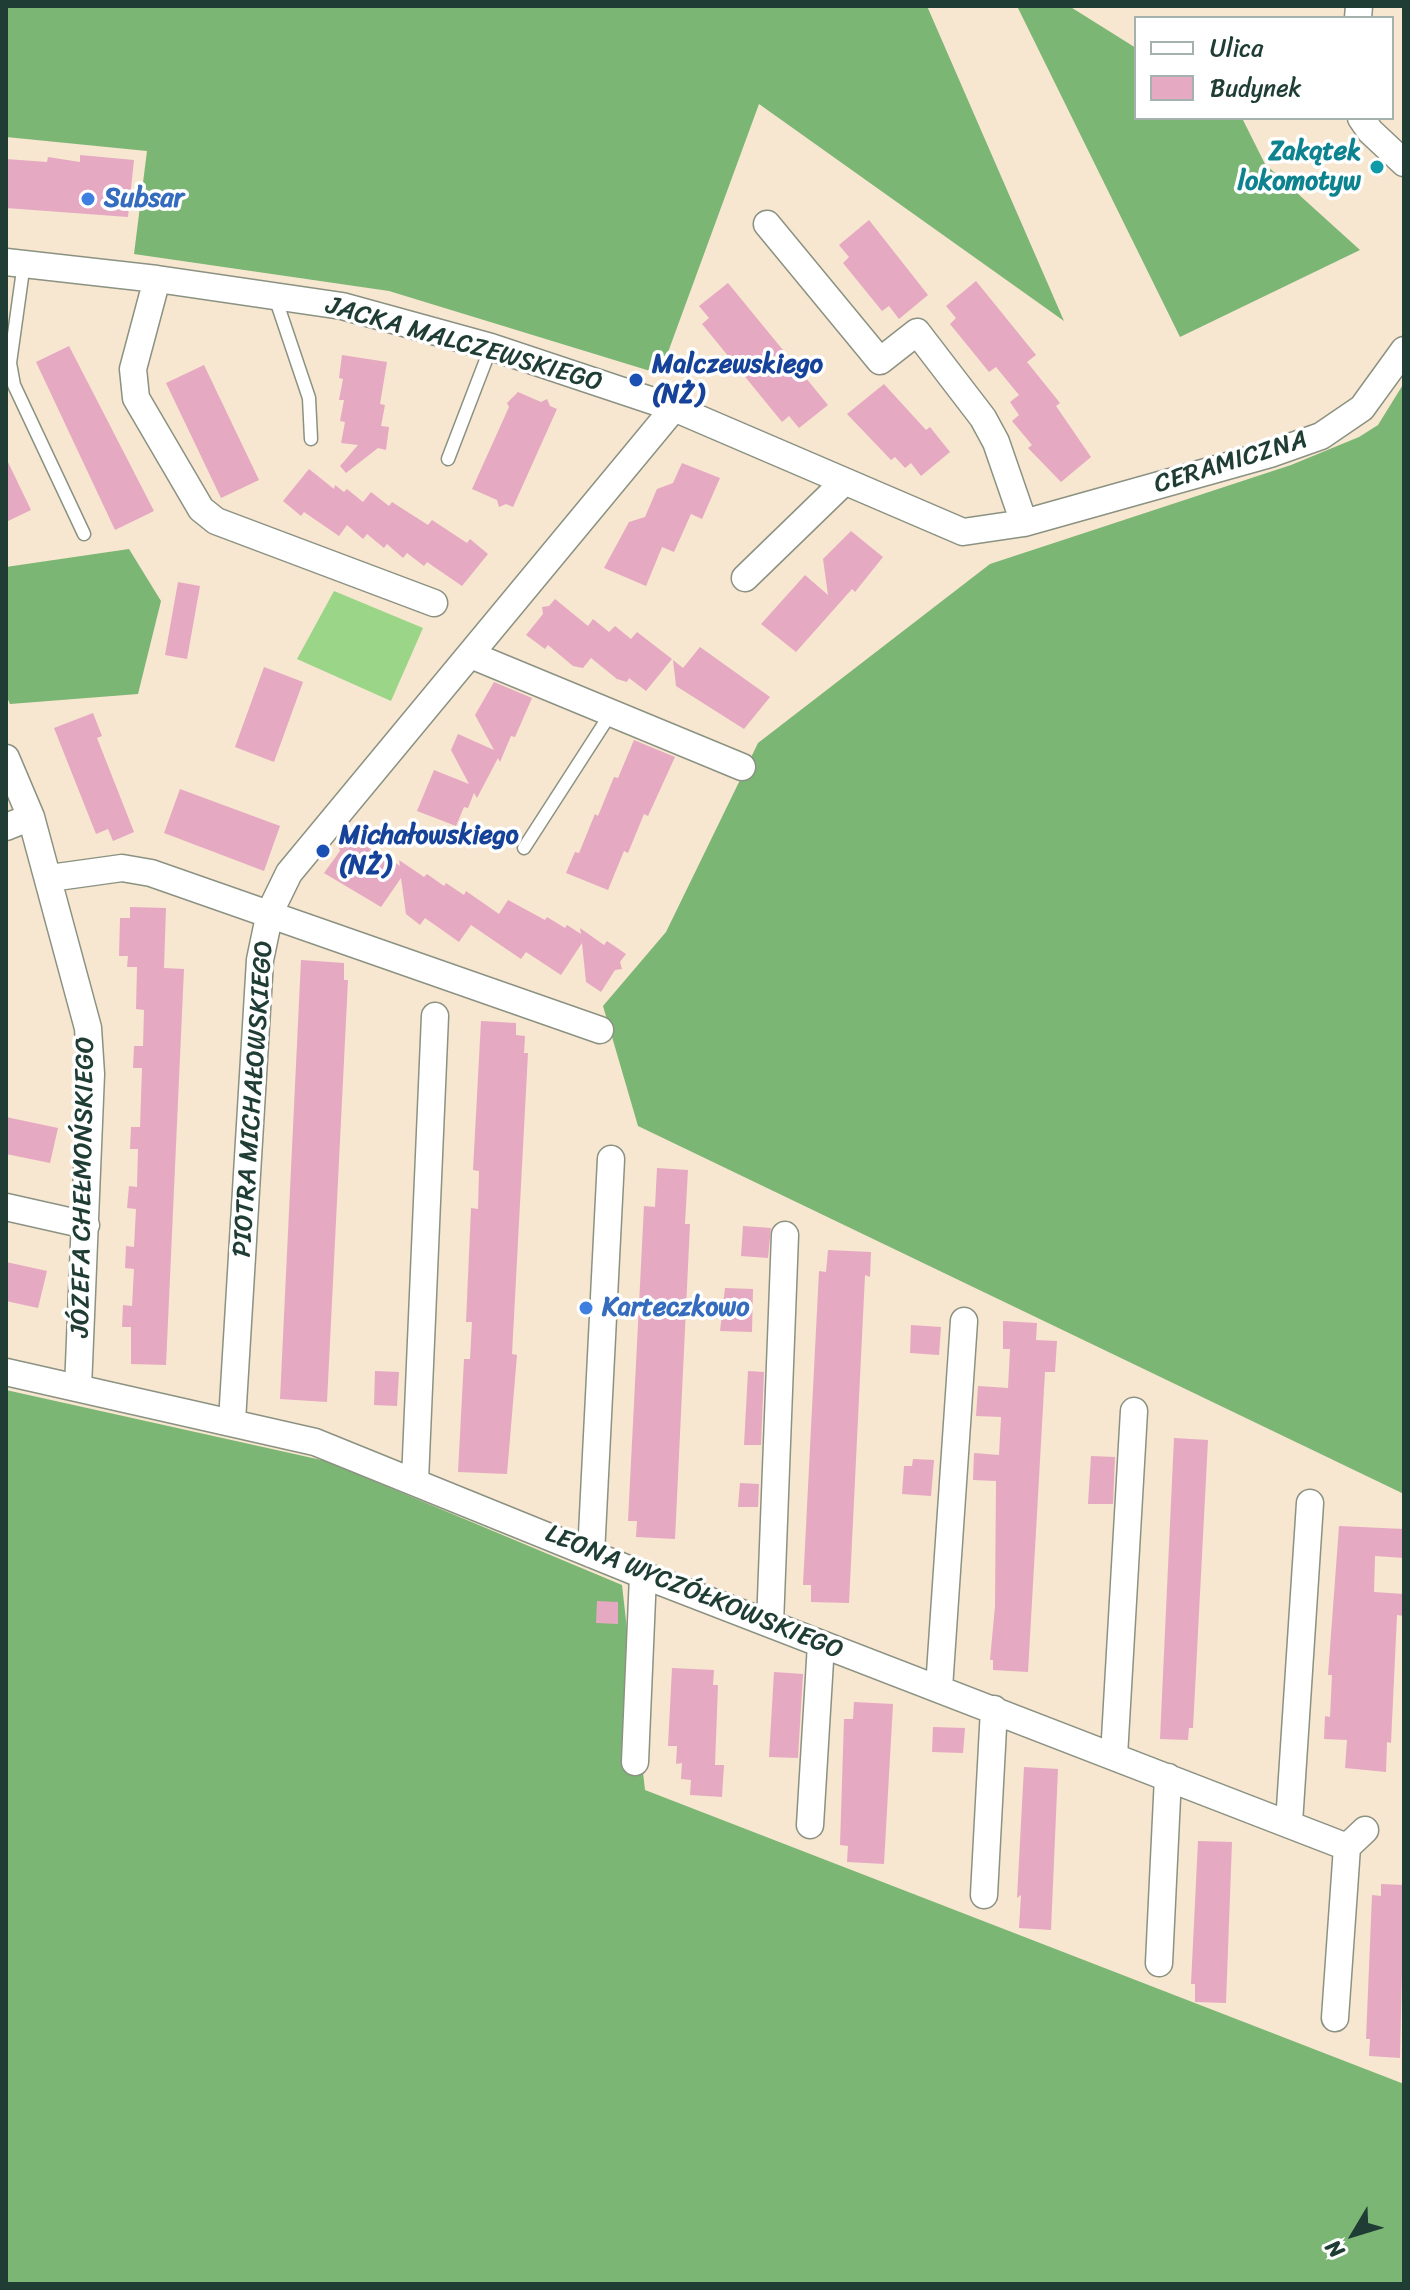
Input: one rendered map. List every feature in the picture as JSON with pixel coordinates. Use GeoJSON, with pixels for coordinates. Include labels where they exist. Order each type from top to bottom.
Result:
{"type":"FeatureCollection","features":[{"type":"Feature","properties":{"kind":"street"},"geometry":{"type":"LineString","coordinates":[[1362,120],[1404,163]]}},
{"type":"Feature","properties":{"kind":"street"},"geometry":{"type":"LineString","coordinates":[[767,224],[880,361],[917,332],[983,418],[996,442],[1024,523]]}},
{"type":"Feature","properties":{"kind":"street","name":"JACKA MALCZEWSKIEGO"},"geometry":{"type":"LineString","coordinates":[[15,263],[157,279],[342,306],[491,347],[674,408],[963,532],[1024,523]]}},
{"type":"Feature","properties":{"kind":"street"},"geometry":{"type":"LineString","coordinates":[[157,279],[133,369],[136,398],[201,509],[216,521],[434,603]]}},
{"type":"Feature","properties":{"kind":"street","name":"CERAMICZNA"},"geometry":{"type":"LineString","coordinates":[[1024,523],[1270,454],[1321,436],[1362,408],[1404,350]]}},
{"type":"Feature","properties":{"kind":"street","name":"PIOTRA MICHAŁOWSKIEGO"},"geometry":{"type":"LineString","coordinates":[[232,1421],[260,960],[270,912],[289,873],[674,408]]}},
{"type":"Feature","properties":{"kind":"street"},"geometry":{"type":"LineString","coordinates":[[745,578],[844,482]]}},
{"type":"Feature","properties":{"kind":"street"},"geometry":{"type":"LineString","coordinates":[[471,655],[742,767]]}},
{"type":"Feature","properties":{"kind":"street","name":"JÓZEFA CHEŁMOŃSKIEGO"},"geometry":{"type":"LineString","coordinates":[[6,758],[31,817],[50,878],[88,1028],[91,1074],[78,1388]]}},
{"type":"Feature","properties":{"kind":"street"},"geometry":{"type":"LineString","coordinates":[[6,827],[31,817]]}},
{"type":"Feature","properties":{"kind":"street"},"geometry":{"type":"LineString","coordinates":[[50,878],[122,868],[151,873],[270,912],[600,1030]]}},
{"type":"Feature","properties":{"kind":"street"},"geometry":{"type":"LineString","coordinates":[[415,1480],[435,1016]]}},
{"type":"Feature","properties":{"kind":"street"},"geometry":{"type":"LineString","coordinates":[[591,1554],[611,1159]]}},
{"type":"Feature","properties":{"kind":"street"},"geometry":{"type":"LineString","coordinates":[[6,1207],[86,1225]]}},
{"type":"Feature","properties":{"kind":"street"},"geometry":{"type":"LineString","coordinates":[[770,1624],[785,1235]]}},
{"type":"Feature","properties":{"kind":"street"},"geometry":{"type":"LineString","coordinates":[[939,1688],[964,1321]]}},
{"type":"Feature","properties":{"kind":"street","name":"LEONA WYCZÓŁKOWSKIEGO"},"geometry":{"type":"LineString","coordinates":[[6,1372],[315,1442],[643,1575],[1168,1777],[1289,1823],[1356,1839],[1335,2018]]}},
{"type":"Feature","properties":{"kind":"street"},"geometry":{"type":"LineString","coordinates":[[1114,1756],[1134,1411]]}},
{"type":"Feature","properties":{"kind":"street"},"geometry":{"type":"LineString","coordinates":[[1289,1823],[1310,1503]]}},
{"type":"Feature","properties":{"kind":"street"},"geometry":{"type":"LineString","coordinates":[[635,1762],[643,1575]]}},
{"type":"Feature","properties":{"kind":"street"},"geometry":{"type":"LineString","coordinates":[[810,1825],[821,1644]]}},
{"type":"Feature","properties":{"kind":"street"},"geometry":{"type":"LineString","coordinates":[[984,1895],[994,1709]]}},
{"type":"Feature","properties":{"kind":"street"},"geometry":{"type":"LineString","coordinates":[[1159,1963],[1168,1777]]}},
{"type":"Feature","properties":{"kind":"lane"},"geometry":{"type":"LineString","coordinates":[[15,263],[10,363],[14,385],[84,534]]}},
{"type":"Feature","properties":{"kind":"lane"},"geometry":{"type":"LineString","coordinates":[[275,297],[309,398],[311,439]]}},
{"type":"Feature","properties":{"kind":"lane"},"geometry":{"type":"LineString","coordinates":[[448,459],[491,347]]}},
{"type":"Feature","properties":{"kind":"lane"},"geometry":{"type":"LineString","coordinates":[[524,848],[611,713]]}},
{"type":"Feature","properties":{"kind":"green space"},"geometry":{"type":"Polygon","coordinates":[[[6,6],[927,6],[1064,321],[759,104],[660,374],[389,291],[134,254],[147,151],[6,137],[6,6]]]}},
{"type":"Feature","properties":{"kind":"green space"},"geometry":{"type":"Polygon","coordinates":[[[1017,6],[1069,6],[1134,47],[1134,120],[1243,120],[1265,164],[1360,250],[1180,337],[1017,6]]]}},
{"type":"Feature","properties":{"kind":"green space"},"geometry":{"type":"Polygon","coordinates":[[[1404,383],[1404,1494],[638,1126],[603,1006],[666,932],[758,743],[990,564],[1291,465],[1359,437],[1378,425],[1404,383]]]}},
{"type":"Feature","properties":{"kind":"green space"},"geometry":{"type":"Polygon","coordinates":[[[129,549],[161,601],[138,694],[10,704],[6,695],[6,567],[129,549]]]}},
{"type":"Feature","properties":{"kind":"green space"},"geometry":{"type":"Polygon","coordinates":[[[334,591],[423,628],[391,701],[297,659],[334,591]]]}},
{"type":"Feature","properties":{"kind":"green space"},"geometry":{"type":"Polygon","coordinates":[[[6,1390],[326,1461],[622,1585],[645,1790],[1404,2084],[1404,2284],[6,2284],[6,1390]]]}},
{"type":"Feature","properties":{"kind":"building"},"geometry":{"type":"Polygon","coordinates":[[[80,155],[134,160],[128,217],[6,208],[6,159],[47,162],[48,157],[80,162],[80,155]]]}},
{"type":"Feature","properties":{"kind":"building"},"geometry":{"type":"Polygon","coordinates":[[[869,220],[928,295],[899,319],[889,306],[882,311],[843,263],[849,257],[839,245],[869,220]]]}},
{"type":"Feature","properties":{"kind":"building"},"geometry":{"type":"Polygon","coordinates":[[[976,281],[1036,355],[1027,362],[1060,403],[1056,406],[1091,457],[1061,482],[1028,448],[1032,445],[1012,421],[1019,415],[1010,402],[1019,395],[996,367],[989,372],[950,324],[956,318],[946,306],[976,281]]]}},
{"type":"Feature","properties":{"kind":"building"},"geometry":{"type":"Polygon","coordinates":[[[728,283],[828,405],[799,428],[789,416],[782,422],[702,324],[709,318],[699,306],[728,283]]]}},
{"type":"Feature","properties":{"kind":"building"},"geometry":{"type":"Polygon","coordinates":[[[69,346],[154,511],[115,530],[36,362],[69,346]]]}},
{"type":"Feature","properties":{"kind":"building"},"geometry":{"type":"Polygon","coordinates":[[[342,355],[387,362],[380,404],[385,405],[381,426],[389,427],[386,450],[378,448],[346,473],[340,466],[358,445],[341,443],[345,422],[340,421],[344,400],[339,400],[343,379],[339,378],[342,355]]]}},
{"type":"Feature","properties":{"kind":"building"},"geometry":{"type":"Polygon","coordinates":[[[204,365],[259,480],[221,498],[166,383],[204,365]]]}},
{"type":"Feature","properties":{"kind":"building"},"geometry":{"type":"Polygon","coordinates":[[[884,384],[926,430],[930,427],[950,452],[921,476],[911,463],[905,468],[895,457],[891,460],[847,414],[884,384]]]}},
{"type":"Feature","properties":{"kind":"building"},"geometry":{"type":"Polygon","coordinates":[[[518,392],[541,402],[547,399],[550,406],[557,409],[513,507],[506,504],[499,507],[497,500],[472,489],[509,407],[507,403],[518,392]]]}},
{"type":"Feature","properties":{"kind":"building"},"geometry":{"type":"Polygon","coordinates":[[[6,458],[31,510],[6,522],[6,458]]]}},
{"type":"Feature","properties":{"kind":"building"},"geometry":{"type":"Polygon","coordinates":[[[682,463],[720,478],[702,519],[691,514],[674,552],[662,547],[646,586],[604,568],[629,522],[645,517],[657,489],[673,483],[682,463]]]}},
{"type":"Feature","properties":{"kind":"building"},"geometry":{"type":"Polygon","coordinates":[[[309,469],[334,489],[335,485],[344,492],[347,489],[363,502],[371,492],[389,506],[392,502],[428,525],[432,520],[467,543],[470,539],[488,554],[462,586],[427,562],[424,566],[407,553],[403,558],[387,544],[384,548],[367,534],[363,539],[347,525],[339,536],[304,512],[301,516],[283,501],[309,469]]]}},
{"type":"Feature","properties":{"kind":"building"},"geometry":{"type":"Polygon","coordinates":[[[851,531],[883,557],[855,592],[852,589],[796,652],[761,624],[805,575],[828,595],[823,559],[851,531]]]}},
{"type":"Feature","properties":{"kind":"building"},"geometry":{"type":"Polygon","coordinates":[[[178,582],[200,586],[187,659],[165,655],[178,582]]]}},
{"type":"Feature","properties":{"kind":"building"},"geometry":{"type":"Polygon","coordinates":[[[555,599],[588,626],[593,619],[609,632],[615,626],[631,639],[637,632],[672,659],[646,691],[629,678],[627,682],[617,679],[591,658],[583,668],[573,666],[548,645],[545,649],[526,635],[543,614],[542,607],[549,606],[555,599]]]}},
{"type":"Feature","properties":{"kind":"building"},"geometry":{"type":"Polygon","coordinates":[[[700,647],[770,697],[744,729],[676,686],[673,660],[683,668],[700,647]]]}},
{"type":"Feature","properties":{"kind":"building"},"geometry":{"type":"Polygon","coordinates":[[[264,667],[303,682],[274,762],[235,747],[264,667]]]}},
{"type":"Feature","properties":{"kind":"building"},"geometry":{"type":"Polygon","coordinates":[[[494,682],[532,698],[515,737],[511,736],[500,762],[498,758],[477,798],[474,793],[468,808],[464,807],[456,826],[417,811],[434,770],[469,784],[451,750],[458,734],[494,750],[475,715],[494,682]]]}},
{"type":"Feature","properties":{"kind":"building"},"geometry":{"type":"Polygon","coordinates":[[[93,713],[102,736],[97,738],[134,832],[113,841],[108,829],[96,834],[54,728],[93,713]]]}},
{"type":"Feature","properties":{"kind":"building"},"geometry":{"type":"Polygon","coordinates":[[[634,740],[675,757],[648,816],[644,814],[628,853],[624,851],[608,890],[566,873],[575,852],[579,853],[595,814],[598,816],[614,777],[618,778],[634,740]]]}},
{"type":"Feature","properties":{"kind":"building"},"geometry":{"type":"Polygon","coordinates":[[[180,789],[280,826],[264,871],[164,833],[180,789]]]}},
{"type":"Feature","properties":{"kind":"building"},"geometry":{"type":"Polygon","coordinates":[[[350,835],[385,859],[387,857],[400,866],[399,860],[424,877],[427,874],[464,895],[466,891],[499,914],[508,900],[545,920],[547,917],[581,934],[580,928],[604,945],[607,941],[626,954],[620,962],[622,969],[615,970],[601,992],[586,982],[582,943],[561,975],[526,952],[521,959],[471,925],[459,942],[425,918],[420,925],[406,914],[401,878],[381,907],[324,873],[340,851],[338,844],[345,843],[350,835]]]}},
{"type":"Feature","properties":{"kind":"building"},"geometry":{"type":"Polygon","coordinates":[[[130,907],[166,908],[164,968],[184,969],[166,1365],[131,1364],[131,1327],[122,1327],[123,1305],[132,1306],[134,1269],[125,1268],[126,1246],[134,1247],[136,1209],[127,1208],[129,1186],[137,1187],[138,1149],[130,1149],[131,1127],[140,1127],[142,1068],[133,1068],[134,1046],[143,1046],[144,1010],[136,1009],[137,967],[127,967],[128,956],[119,956],[120,918],[130,918],[130,907]]]}},
{"type":"Feature","properties":{"kind":"building"},"geometry":{"type":"Polygon","coordinates":[[[301,960],[344,963],[344,980],[348,980],[327,1402],[280,1399],[301,960]]]}},
{"type":"Feature","properties":{"kind":"building"},"geometry":{"type":"Polygon","coordinates":[[[481,1021],[516,1023],[516,1035],[525,1036],[524,1053],[528,1053],[512,1354],[517,1355],[507,1474],[458,1472],[464,1359],[470,1359],[472,1322],[466,1322],[471,1208],[478,1209],[479,1171],[473,1170],[481,1021]]]}},
{"type":"Feature","properties":{"kind":"building"},"geometry":{"type":"Polygon","coordinates":[[[6,1117],[58,1128],[50,1163],[6,1154],[6,1117]]]}},
{"type":"Feature","properties":{"kind":"building"},"geometry":{"type":"Polygon","coordinates":[[[657,1168],[688,1170],[685,1224],[690,1224],[675,1539],[636,1537],[637,1521],[628,1521],[644,1206],[655,1207],[657,1168]]]}},
{"type":"Feature","properties":{"kind":"building"},"geometry":{"type":"Polygon","coordinates":[[[743,1226],[771,1228],[768,1258],[741,1256],[743,1226]]]}},
{"type":"Feature","properties":{"kind":"building"},"geometry":{"type":"Polygon","coordinates":[[[828,1250],[871,1252],[870,1277],[865,1275],[849,1603],[811,1602],[811,1585],[803,1585],[819,1271],[826,1272],[828,1250]]]}},
{"type":"Feature","properties":{"kind":"building"},"geometry":{"type":"Polygon","coordinates":[[[6,1262],[47,1271],[38,1308],[6,1301],[6,1262]]]}},
{"type":"Feature","properties":{"kind":"building"},"geometry":{"type":"Polygon","coordinates":[[[725,1288],[753,1289],[752,1332],[720,1331],[725,1288]]]}},
{"type":"Feature","properties":{"kind":"building"},"geometry":{"type":"Polygon","coordinates":[[[1003,1321],[1037,1323],[1036,1340],[1057,1341],[1055,1372],[1045,1372],[1028,1672],[993,1670],[993,1660],[990,1660],[995,1606],[996,1481],[973,1480],[974,1453],[999,1455],[1001,1417],[976,1416],[978,1386],[1008,1388],[1010,1349],[1003,1349],[1003,1321]]]}},
{"type":"Feature","properties":{"kind":"building"},"geometry":{"type":"Polygon","coordinates":[[[911,1325],[941,1327],[939,1355],[910,1353],[911,1325]]]}},
{"type":"Feature","properties":{"kind":"building"},"geometry":{"type":"Polygon","coordinates":[[[375,1371],[399,1372],[397,1406],[374,1405],[375,1371]]]}},
{"type":"Feature","properties":{"kind":"building"},"geometry":{"type":"Polygon","coordinates":[[[748,1371],[764,1372],[761,1445],[744,1445],[748,1371]]]}},
{"type":"Feature","properties":{"kind":"building"},"geometry":{"type":"Polygon","coordinates":[[[1174,1438],[1208,1440],[1193,1728],[1189,1728],[1188,1740],[1160,1739],[1174,1438]]]}},
{"type":"Feature","properties":{"kind":"building"},"geometry":{"type":"Polygon","coordinates":[[[1091,1456],[1115,1457],[1113,1504],[1088,1504],[1091,1456]]]}},
{"type":"Feature","properties":{"kind":"building"},"geometry":{"type":"Polygon","coordinates":[[[913,1459],[934,1460],[931,1496],[902,1494],[904,1466],[912,1466],[913,1459]]]}},
{"type":"Feature","properties":{"kind":"building"},"geometry":{"type":"Polygon","coordinates":[[[740,1483],[759,1484],[758,1507],[738,1507],[740,1483]]]}},
{"type":"Feature","properties":{"kind":"building"},"geometry":{"type":"Polygon","coordinates":[[[1339,1526],[1404,1529],[1404,1558],[1375,1556],[1374,1592],[1404,1594],[1404,1616],[1397,1615],[1391,1743],[1387,1742],[1386,1772],[1345,1768],[1347,1740],[1324,1739],[1325,1716],[1330,1717],[1332,1675],[1328,1675],[1339,1526]]]}},
{"type":"Feature","properties":{"kind":"building"},"geometry":{"type":"Polygon","coordinates":[[[597,1601],[618,1602],[618,1624],[596,1623],[597,1601]]]}},
{"type":"Feature","properties":{"kind":"building"},"geometry":{"type":"Polygon","coordinates":[[[672,1668],[714,1670],[713,1685],[718,1685],[715,1765],[724,1765],[722,1797],[690,1795],[691,1780],[681,1779],[682,1763],[676,1764],[677,1746],[668,1746],[672,1668]]]}},
{"type":"Feature","properties":{"kind":"building"},"geometry":{"type":"Polygon","coordinates":[[[774,1672],[803,1674],[798,1758],[769,1757],[774,1672]]]}},
{"type":"Feature","properties":{"kind":"building"},"geometry":{"type":"Polygon","coordinates":[[[854,1702],[893,1704],[884,1864],[847,1862],[848,1846],[840,1845],[844,1719],[853,1719],[854,1702]]]}},
{"type":"Feature","properties":{"kind":"building"},"geometry":{"type":"Polygon","coordinates":[[[933,1727],[965,1728],[963,1753],[932,1752],[933,1727]]]}},
{"type":"Feature","properties":{"kind":"building"},"geometry":{"type":"Polygon","coordinates":[[[1024,1767],[1058,1769],[1051,1930],[1019,1928],[1021,1895],[1017,1898],[1024,1767]]]}},
{"type":"Feature","properties":{"kind":"building"},"geometry":{"type":"Polygon","coordinates":[[[1198,1841],[1232,1842],[1226,2003],[1195,2002],[1195,1984],[1191,1984],[1198,1841]]]}},
{"type":"Feature","properties":{"kind":"building"},"geometry":{"type":"Polygon","coordinates":[[[1381,1884],[1404,1885],[1400,2058],[1369,2056],[1370,2039],[1366,2039],[1372,1895],[1381,1896],[1381,1884]]]}},
{"type":"Feature","properties":{"kind":"place","name":"Zakątek lokomotyw"},"geometry":{"type":"Point","coordinates":[1377,167]}},
{"type":"Feature","properties":{"kind":"place","name":"Subsar"},"geometry":{"type":"Point","coordinates":[88,199]}},
{"type":"Feature","properties":{"kind":"place","name":"Malczewskiego (NŻ)"},"geometry":{"type":"Point","coordinates":[636,380]}},
{"type":"Feature","properties":{"kind":"place","name":"Michałowskiego (NŻ)"},"geometry":{"type":"Point","coordinates":[323,851]}},
{"type":"Feature","properties":{"kind":"place","name":"Karteczkowo"},"geometry":{"type":"Point","coordinates":[586,1308]}}]}
